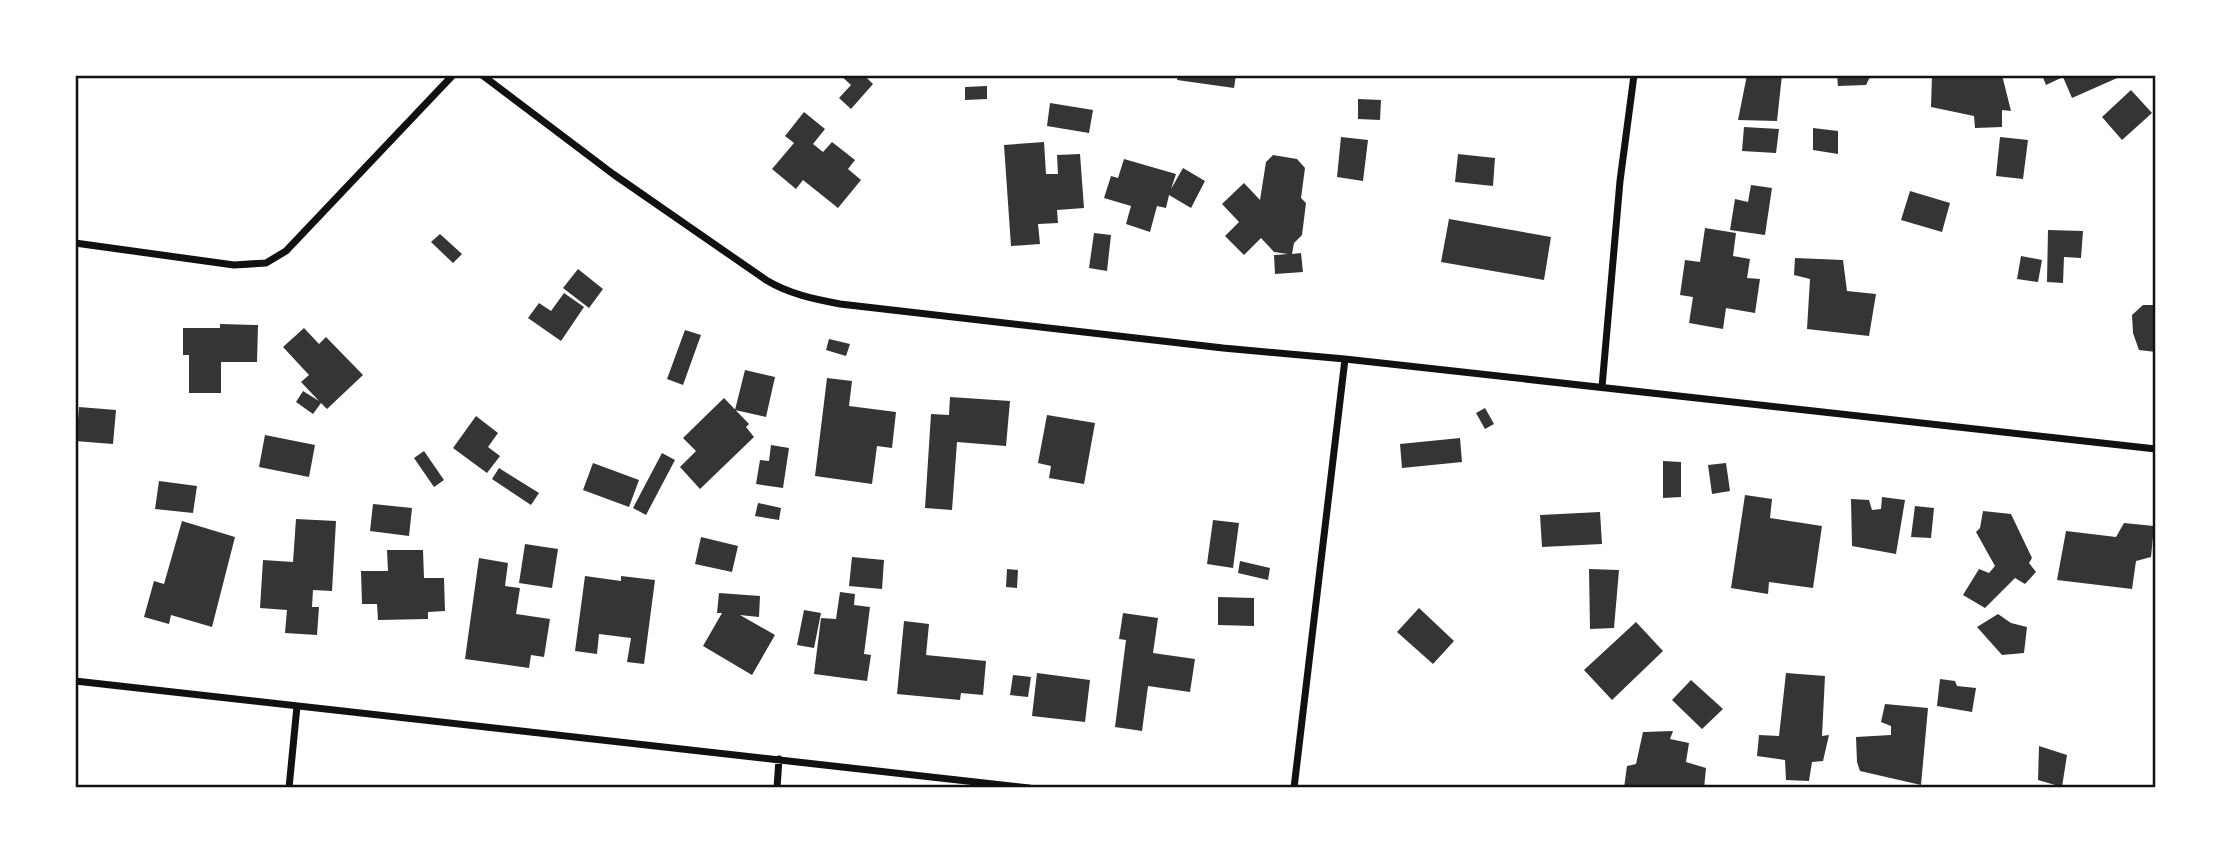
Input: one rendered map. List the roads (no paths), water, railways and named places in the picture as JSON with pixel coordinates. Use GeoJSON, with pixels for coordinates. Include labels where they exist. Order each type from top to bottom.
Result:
{"type":"FeatureCollection","features":[{"type":"Feature","properties":{"kind":"street"},"geometry":{"type":"LineString","coordinates":[[75,243],[234,265],[273,261],[286,251],[453,75]]}},
{"type":"Feature","properties":{"kind":"street"},"geometry":{"type":"LineString","coordinates":[[482,75],[613,174],[766,280],[793,293],[840,304],[2156,449]]}},
{"type":"Feature","properties":{"kind":"street"},"geometry":{"type":"LineString","coordinates":[[1602,387],[1620,181],[1634,75]]}},
{"type":"Feature","properties":{"kind":"street"},"geometry":{"type":"LineString","coordinates":[[1294,788],[1345,359]]}},
{"type":"Feature","properties":{"kind":"street"},"geometry":{"type":"LineString","coordinates":[[75,681],[1029,788]]}},
{"type":"Feature","properties":{"kind":"street"},"geometry":{"type":"LineString","coordinates":[[289,788],[298,706]]}},
{"type":"Feature","properties":{"kind":"street"},"geometry":{"type":"LineString","coordinates":[[777,788],[779,759]]}}]}
